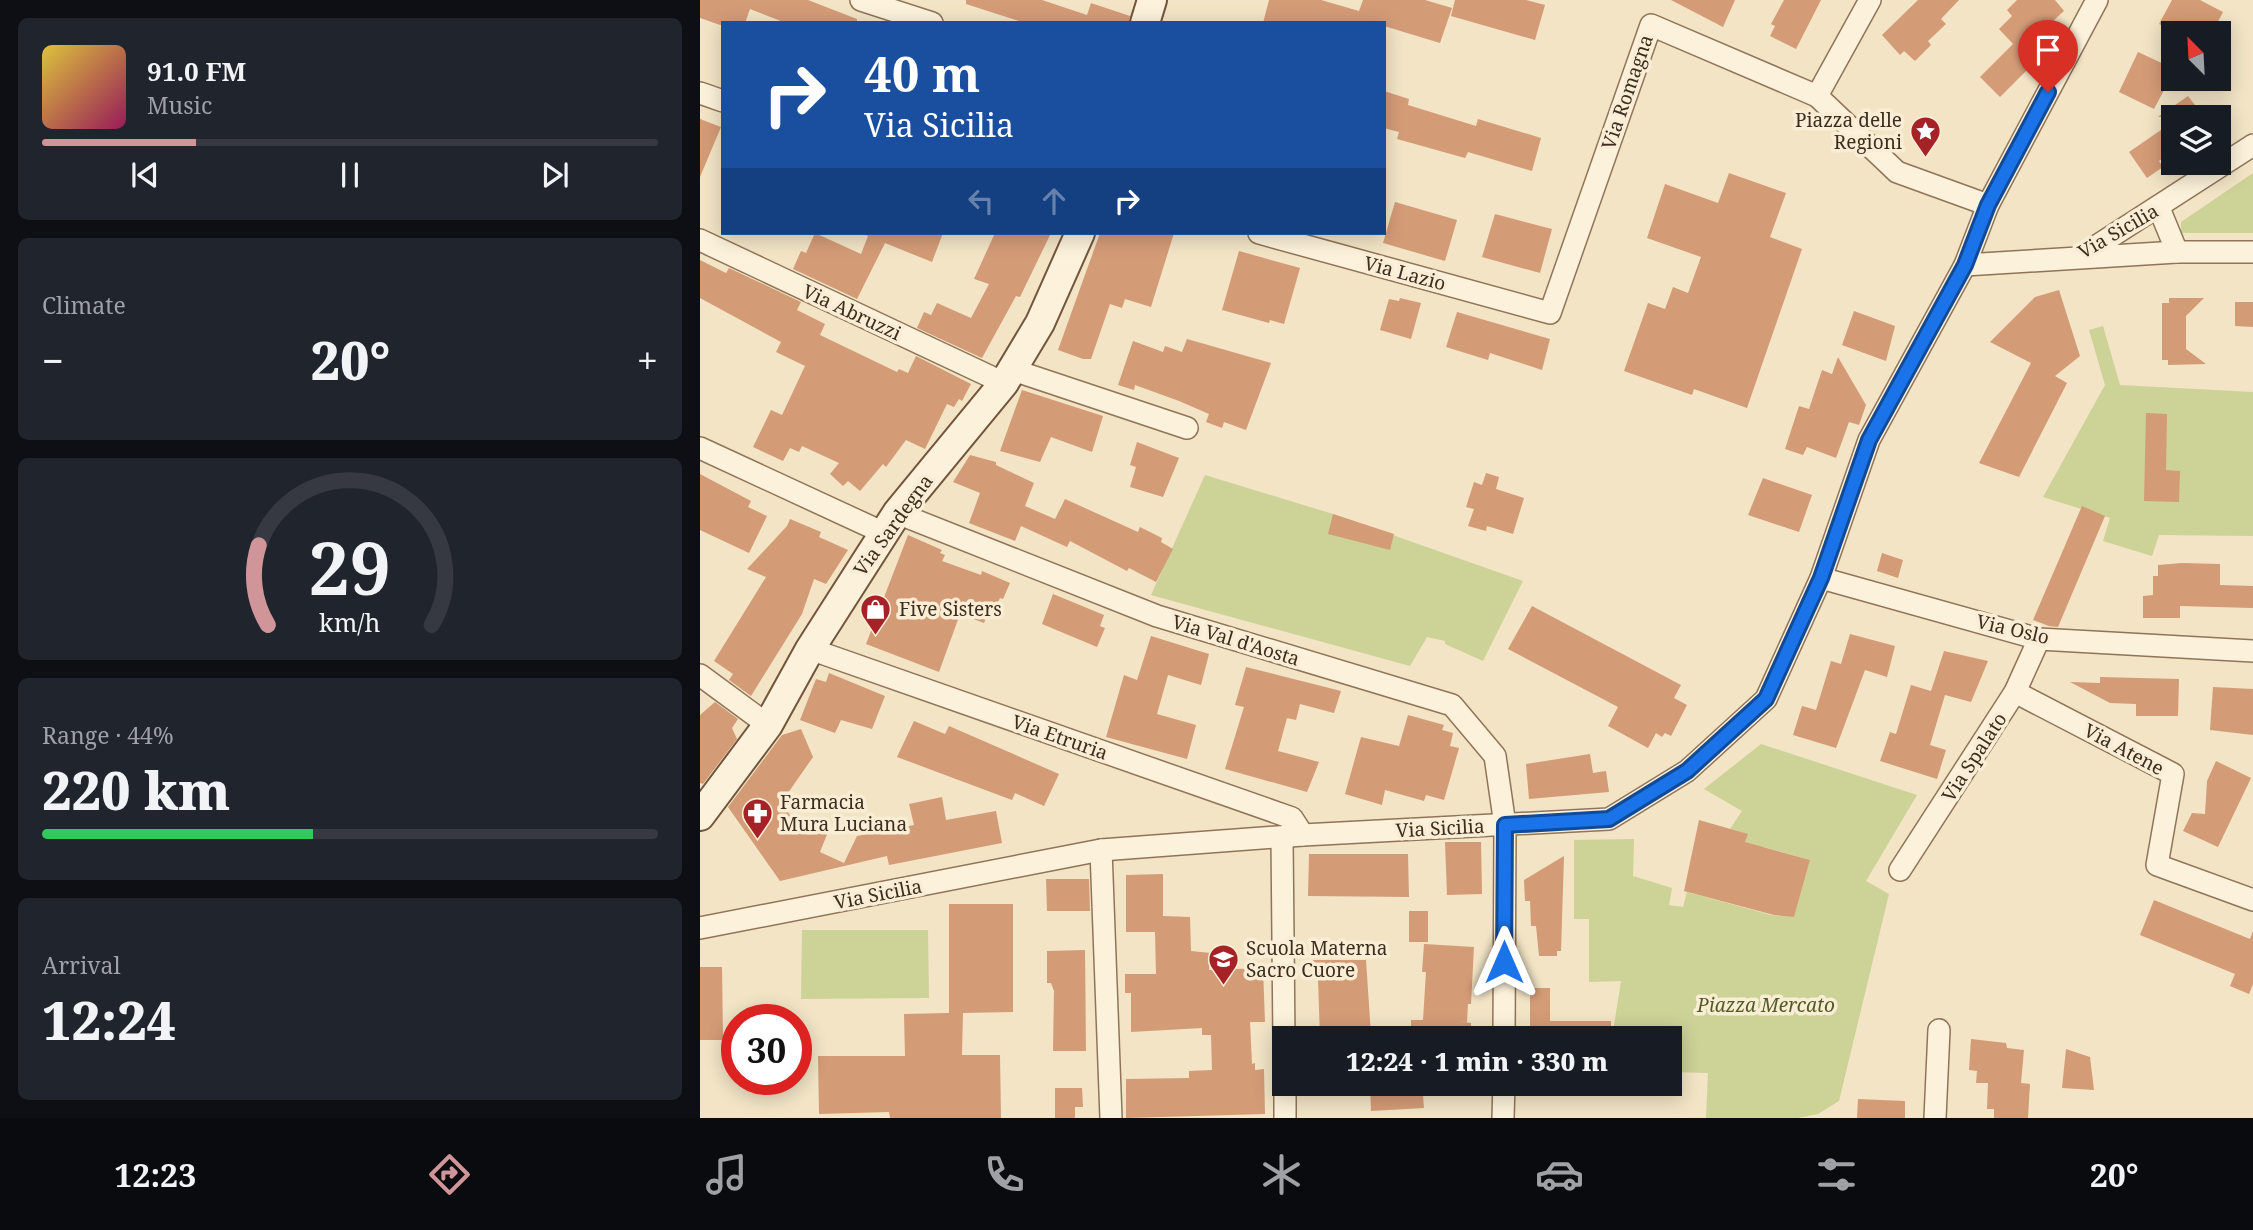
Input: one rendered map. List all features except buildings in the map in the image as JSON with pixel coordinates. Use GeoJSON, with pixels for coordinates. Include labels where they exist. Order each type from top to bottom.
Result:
{"type":"FeatureCollection","features":[{"type":"Feature","properties":{"kind":"street"},"geometry":{"type":"LineString","coordinates":[[861,0],[926,21]]}},
{"type":"Feature","properties":{"kind":"street"},"geometry":{"type":"LineString","coordinates":[[1146,21],[1152,0]]}},
{"type":"Feature","properties":{"kind":"street"},"geometry":{"type":"LineString","coordinates":[[1870,0],[1817,96],[1897,172],[1988,205]]}},
{"type":"Feature","properties":{"kind":"street"},"geometry":{"type":"LineString","coordinates":[[1965,265],[1988,205],[2097,0]]}},
{"type":"Feature","properties":{"kind":"street","name":"Via Romagna"},"geometry":{"type":"LineString","coordinates":[[1550,313],[1651,25],[1817,96]]}},
{"type":"Feature","properties":{"kind":"street"},"geometry":{"type":"LineString","coordinates":[[700,93],[721,100]]}},
{"type":"Feature","properties":{"kind":"street","name":"Via Sicilia"},"geometry":{"type":"LineString","coordinates":[[700,928],[1101,850],[1293,836],[1609,819],[1687,771],[1766,699],[1821,578],[1869,440],[1965,265],[2079,257],[2253,145]]}},
{"type":"Feature","properties":{"kind":"street"},"geometry":{"type":"LineString","coordinates":[[2159,208],[2177,252]]}},
{"type":"Feature","properties":{"kind":"street","name":"Via Sardegna"},"geometry":{"type":"LineString","coordinates":[[700,816],[768,725],[810,649],[890,523],[1009,377],[1040,323],[1076,235]]}},
{"type":"Feature","properties":{"kind":"street","name":"Via Lazio"},"geometry":{"type":"LineString","coordinates":[[1266,235],[1550,313]]}},
{"type":"Feature","properties":{"kind":"street","name":"Via Abruzzi"},"geometry":{"type":"LineString","coordinates":[[700,240],[1009,377],[1187,428]]}},
{"type":"Feature","properties":{"kind":"street"},"geometry":{"type":"LineString","coordinates":[[2079,257],[2177,252],[2253,252]]}},
{"type":"Feature","properties":{"kind":"street","name":"Via Val d'Aosta"},"geometry":{"type":"LineString","coordinates":[[700,447],[890,523],[1157,616],[1452,705],[1495,756],[1505,825],[1504,1026]]}},
{"type":"Feature","properties":{"kind":"street","name":"Via Oslo"},"geometry":{"type":"LineString","coordinates":[[1821,578],[2039,639],[2253,651]]}},
{"type":"Feature","properties":{"kind":"street","name":"Via Spalato"},"geometry":{"type":"LineString","coordinates":[[1900,870],[2015,692],[2039,639]]}},
{"type":"Feature","properties":{"kind":"street","name":"Via Etruria"},"geometry":{"type":"LineString","coordinates":[[810,649],[1292,818],[1293,836]]}},
{"type":"Feature","properties":{"kind":"street"},"geometry":{"type":"LineString","coordinates":[[700,675],[768,725]]}},
{"type":"Feature","properties":{"kind":"street","name":"Via Atene"},"geometry":{"type":"LineString","coordinates":[[2015,692],[2173,774],[2157,865],[2253,900]]}},
{"type":"Feature","properties":{"kind":"street"},"geometry":{"type":"LineString","coordinates":[[1285,1026],[1293,836]]}},
{"type":"Feature","properties":{"kind":"street"},"geometry":{"type":"LineString","coordinates":[[1101,850],[1111,1118]]}},
{"type":"Feature","properties":{"kind":"street"},"geometry":{"type":"LineString","coordinates":[[1935,1118],[1939,1030]]}},
{"type":"Feature","properties":{"kind":"street"},"geometry":{"type":"LineString","coordinates":[[1285,1096],[1285,1118]]}},
{"type":"Feature","properties":{"kind":"street"},"geometry":{"type":"LineString","coordinates":[[1503,1096],[1503,1118]]}},
{"type":"Feature","properties":{"kind":"green space"},"geometry":{"type":"Polygon","coordinates":[[[2253,173],[2253,233],[2181,233],[2181,222],[2253,173]]]}},
{"type":"Feature","properties":{"kind":"green space"},"geometry":{"type":"Polygon","coordinates":[[[2103,326],[2120,385],[2253,392],[2253,536],[2159,535],[2152,556],[2103,541],[2110,518],[2043,497],[2105,385],[2089,330],[2103,326]]]}},
{"type":"Feature","properties":{"kind":"green space"},"geometry":{"type":"Polygon","coordinates":[[[1205,475],[1333,514],[1523,581],[1483,661],[1445,644],[1445,641],[1427,637],[1410,666],[1151,595],[1205,475]]]}},
{"type":"Feature","properties":{"kind":"green space","name":"Piazza Mercato"},"geometry":{"type":"Polygon","coordinates":[[[1761,744],[1917,795],[1866,881],[1889,894],[1839,1101],[1818,1114],[1798,1118],[1706,1118],[1708,1073],[1682,1072],[1682,1026],[1614,1026],[1621,981],[1589,982],[1589,919],[1574,919],[1574,840],[1634,839],[1633,876],[1672,888],[1669,905],[1683,907],[1687,892],[1771,915],[1794,917],[1810,860],[1764,847],[1742,852],[1747,834],[1730,829],[1742,811],[1704,789],[1761,744]]]}},
{"type":"Feature","properties":{"kind":"green space"},"geometry":{"type":"Polygon","coordinates":[[[802,930],[928,930],[929,998],[801,999],[802,930]]]}},
{"type":"Feature","properties":{"kind":"place","name":"Piazza delle Regioni"},"geometry":{"type":"Point","coordinates":[1925,158]}},
{"type":"Feature","properties":{"kind":"place","name":"Five Sisters"},"geometry":{"type":"Point","coordinates":[876,636]}},
{"type":"Feature","properties":{"kind":"place","name":"Farmacia Mura Luciana"},"geometry":{"type":"Point","coordinates":[757,840]}},
{"type":"Feature","properties":{"kind":"place","name":"Scuola Materna Sacro Cuore"},"geometry":{"type":"Point","coordinates":[1223,986]}},
{"type":"Feature","properties":{"kind":"route"},"geometry":{"type":"LineString","coordinates":[[1504,962],[1505,825],[1609,819],[1687,771],[1766,699],[1821,578],[1869,440],[1965,265],[1988,205],[2048,92]]}}]}
